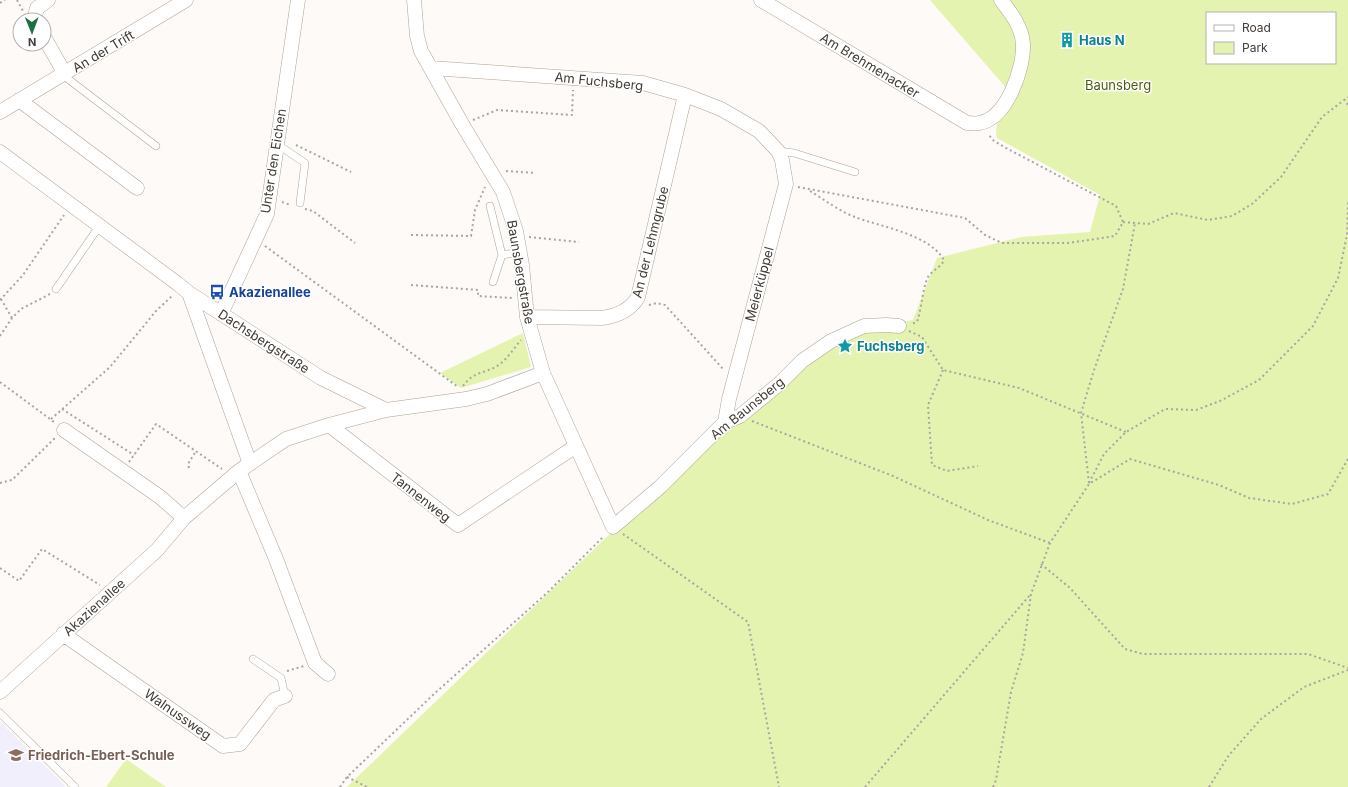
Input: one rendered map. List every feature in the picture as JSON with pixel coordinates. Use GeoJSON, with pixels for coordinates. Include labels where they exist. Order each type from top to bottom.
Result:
{"type":"FeatureCollection","features":[{"type":"Feature","properties":{"kind":"street"},"geometry":{"type":"LineString","coordinates":[[36,12],[37,8],[48,0]]}},
{"type":"Feature","properties":{"kind":"street","name":"An der Trift"},"geometry":{"type":"LineString","coordinates":[[0,112],[186,0]]}},
{"type":"Feature","properties":{"kind":"street","name":"Unter den Eichen"},"geometry":{"type":"LineString","coordinates":[[221,314],[266,214],[298,0]]}},
{"type":"Feature","properties":{"kind":"street","name":"Baunsbergstraße"},"geometry":{"type":"LineString","coordinates":[[414,0],[417,36],[421,51],[462,124],[503,192],[520,252],[527,317],[543,373],[612,527]]}},
{"type":"Feature","properties":{"kind":"street","name":"Am Brehmenacker"},"geometry":{"type":"LineString","coordinates":[[762,0],[967,123],[980,123]]}},
{"type":"Feature","properties":{"kind":"street"},"geometry":{"type":"LineString","coordinates":[[980,123],[994,117],[1005,104],[1015,84],[1021,64],[1023,43],[1019,26],[1001,0]]}},
{"type":"Feature","properties":{"kind":"street"},"geometry":{"type":"LineString","coordinates":[[52,51],[65,74]]}},
{"type":"Feature","properties":{"kind":"street","name":"Am Fuchsberg"},"geometry":{"type":"LineString","coordinates":[[430,68],[574,77],[643,84],[685,95],[722,109],[759,131],[777,150]]}},
{"type":"Feature","properties":{"kind":"street","name":"An der Lehmgrube"},"geometry":{"type":"LineString","coordinates":[[527,317],[614,317],[634,304],[638,297],[685,95]]}},
{"type":"Feature","properties":{"kind":"street"},"geometry":{"type":"LineString","coordinates":[[19,100],[137,188]]}},
{"type":"Feature","properties":{"kind":"street","name":"Meierküppel"},"geometry":{"type":"LineString","coordinates":[[725,422],[734,381],[786,184],[782,160],[777,150]]}},
{"type":"Feature","properties":{"kind":"street","name":"Dachsbergstraße"},"geometry":{"type":"LineString","coordinates":[[0,152],[100,225],[185,290],[321,378],[386,410]]}},
{"type":"Feature","properties":{"kind":"street"},"geometry":{"type":"LineString","coordinates":[[185,290],[240,470],[276,559],[315,663],[328,674]]}},
{"type":"Feature","properties":{"kind":"street","name":"Am Baunsberg"},"geometry":{"type":"LineString","coordinates":[[612,527],[660,487],[725,422],[740,416],[779,384],[802,361],[831,341],[864,326],[899,326]]}},
{"type":"Feature","properties":{"kind":"street"},"geometry":{"type":"LineString","coordinates":[[386,410],[466,399],[487,394],[543,373]]}},
{"type":"Feature","properties":{"kind":"street","name":"Akazienallee"},"geometry":{"type":"LineString","coordinates":[[0,692],[157,550],[184,518],[240,470],[286,439],[329,425],[386,410]]}},
{"type":"Feature","properties":{"kind":"street","name":"Tannenweg"},"geometry":{"type":"LineString","coordinates":[[329,425],[458,526],[576,446]]}},
{"type":"Feature","properties":{"kind":"street"},"geometry":{"type":"LineString","coordinates":[[64,430],[174,508],[184,518]]}},
{"type":"Feature","properties":{"kind":"street","name":"Walnussweg"},"geometry":{"type":"LineString","coordinates":[[63,634],[223,746],[240,744],[274,700],[285,696]]}},
{"type":"Feature","properties":{"kind":"lane"},"geometry":{"type":"LineString","coordinates":[[65,74],[68,78],[156,146]]}},
{"type":"Feature","properties":{"kind":"lane"},"geometry":{"type":"LineString","coordinates":[[277,140],[305,163],[297,206]]}},
{"type":"Feature","properties":{"kind":"lane"},"geometry":{"type":"LineString","coordinates":[[777,150],[794,153],[855,172]]}},
{"type":"Feature","properties":{"kind":"lane"},"geometry":{"type":"LineString","coordinates":[[490,206],[502,255],[493,282]]}},
{"type":"Feature","properties":{"kind":"lane"},"geometry":{"type":"LineString","coordinates":[[56,289],[100,225]]}},
{"type":"Feature","properties":{"kind":"lane"},"geometry":{"type":"LineString","coordinates":[[502,255],[520,252]]}},
{"type":"Feature","properties":{"kind":"lane"},"geometry":{"type":"LineString","coordinates":[[253,659],[282,678],[285,696]]}},
{"type":"Feature","properties":{"kind":"lane"},"geometry":{"type":"LineString","coordinates":[[0,712],[71,786]]}},
{"type":"Feature","properties":{"kind":"path"},"geometry":{"type":"LineString","coordinates":[[0,3],[5,0]]}},
{"type":"Feature","properties":{"kind":"path"},"geometry":{"type":"LineString","coordinates":[[462,124],[497,110],[572,115],[574,77]]}},
{"type":"Feature","properties":{"kind":"path"},"geometry":{"type":"LineString","coordinates":[[1123,222],[1148,224],[1174,213],[1208,220],[1232,216],[1252,204],[1282,177],[1322,117],[1348,96]]}},
{"type":"Feature","properties":{"kind":"path"},"geometry":{"type":"LineString","coordinates":[[1344,99],[1348,105]]}},
{"type":"Feature","properties":{"kind":"path"},"geometry":{"type":"LineString","coordinates":[[980,123],[994,141],[1116,206],[1123,222]]}},
{"type":"Feature","properties":{"kind":"path"},"geometry":{"type":"LineString","coordinates":[[277,140],[282,138],[351,172]]}},
{"type":"Feature","properties":{"kind":"path"},"geometry":{"type":"LineString","coordinates":[[411,235],[471,236],[475,210],[486,185],[493,175],[536,173]]}},
{"type":"Feature","properties":{"kind":"path"},"geometry":{"type":"LineString","coordinates":[[786,184],[809,190],[965,218],[985,235],[1002,243],[1068,242],[1115,236],[1123,222]]}},
{"type":"Feature","properties":{"kind":"path"},"geometry":{"type":"LineString","coordinates":[[809,190],[828,203],[854,217],[898,230],[940,253],[944,260],[942,264],[927,278],[922,308],[917,322],[899,326]]}},
{"type":"Feature","properties":{"kind":"path"},"geometry":{"type":"LineString","coordinates":[[269,200],[313,211],[355,243]]}},
{"type":"Feature","properties":{"kind":"path"},"geometry":{"type":"LineString","coordinates":[[993,787],[996,780],[1011,692],[1023,653],[1031,594],[1041,564],[1050,543],[1089,484],[1104,454],[1126,432],[1165,409],[1196,410],[1220,401],[1259,380],[1313,326],[1338,278],[1347,235],[1348,202]]}},
{"type":"Feature","properties":{"kind":"path"},"geometry":{"type":"LineString","coordinates":[[12,318],[1,300],[23,275],[71,204]]}},
{"type":"Feature","properties":{"kind":"path"},"geometry":{"type":"LineString","coordinates":[[1089,484],[1081,413],[1094,370],[1123,288],[1135,223]]}},
{"type":"Feature","properties":{"kind":"path"},"geometry":{"type":"LineString","coordinates":[[516,235],[579,242]]}},
{"type":"Feature","properties":{"kind":"path"},"geometry":{"type":"LineString","coordinates":[[254,238],[461,390],[468,380],[478,372],[499,365],[521,339],[532,335]]}},
{"type":"Feature","properties":{"kind":"path"},"geometry":{"type":"LineString","coordinates":[[411,285],[478,290],[478,296],[513,298],[525,296]]}},
{"type":"Feature","properties":{"kind":"path"},"geometry":{"type":"LineString","coordinates":[[0,336],[21,308],[46,298],[56,289]]}},
{"type":"Feature","properties":{"kind":"path"},"geometry":{"type":"LineString","coordinates":[[51,419],[110,367],[156,311],[185,290]]}},
{"type":"Feature","properties":{"kind":"path"},"geometry":{"type":"LineString","coordinates":[[634,304],[640,306],[656,303],[665,305],[734,381]]}},
{"type":"Feature","properties":{"kind":"path"},"geometry":{"type":"LineString","coordinates":[[899,326],[922,337],[943,370],[1018,388],[1126,432]]}},
{"type":"Feature","properties":{"kind":"path"},"geometry":{"type":"LineString","coordinates":[[943,370],[928,405],[932,465],[947,471],[978,466]]}},
{"type":"Feature","properties":{"kind":"path"},"geometry":{"type":"LineString","coordinates":[[0,382],[64,430],[12,480],[0,483]]}},
{"type":"Feature","properties":{"kind":"path"},"geometry":{"type":"LineString","coordinates":[[62,409],[134,455]]}},
{"type":"Feature","properties":{"kind":"path"},"geometry":{"type":"LineString","coordinates":[[740,416],[893,476],[988,520],[1050,543]]}},
{"type":"Feature","properties":{"kind":"path"},"geometry":{"type":"LineString","coordinates":[[122,472],[156,424],[196,451],[240,470]]}},
{"type":"Feature","properties":{"kind":"path"},"geometry":{"type":"LineString","coordinates":[[189,468],[188,464],[196,451]]}},
{"type":"Feature","properties":{"kind":"path"},"geometry":{"type":"LineString","coordinates":[[1089,484],[1130,460],[1219,485],[1249,498],[1292,504],[1328,494],[1348,460]]}},
{"type":"Feature","properties":{"kind":"path"},"geometry":{"type":"LineString","coordinates":[[340,787],[348,777],[434,694],[547,593],[612,527],[748,622],[779,787]]}},
{"type":"Feature","properties":{"kind":"path"},"geometry":{"type":"LineString","coordinates":[[0,568],[19,581],[42,549],[111,592]]}},
{"type":"Feature","properties":{"kind":"path"},"geometry":{"type":"LineString","coordinates":[[1041,564],[1070,588],[1125,649],[1143,654],[1308,654],[1348,669]]}},
{"type":"Feature","properties":{"kind":"path"},"geometry":{"type":"LineString","coordinates":[[865,787],[1031,594]]}},
{"type":"Feature","properties":{"kind":"path"},"geometry":{"type":"LineString","coordinates":[[1209,787],[1230,755],[1261,719],[1304,687],[1348,669]]}},
{"type":"Feature","properties":{"kind":"path"},"geometry":{"type":"LineString","coordinates":[[348,777],[367,787]]}},
{"type":"Feature","properties":{"kind":"shaded area","name":"Friedrich-Ebert-Schule"},"geometry":{"type":"Polygon","coordinates":[[[0,722],[66,787],[0,787],[0,722]]]}},
{"type":"Feature","properties":{"kind":"green space","name":"Baunsberg"},"geometry":{"type":"Polygon","coordinates":[[[930,0],[1348,0],[1348,787],[347,787],[749,400],[831,344],[865,328],[913,320],[937,258],[1021,237],[1090,232],[1100,195],[997,138],[996,132],[998,121],[1014,97],[930,0]]]}},
{"type":"Feature","properties":{"kind":"green space"},"geometry":{"type":"Polygon","coordinates":[[[523,333],[531,367],[461,388],[440,373],[523,333]]]}},
{"type":"Feature","properties":{"kind":"green space"},"geometry":{"type":"Polygon","coordinates":[[[126,759],[166,787],[106,787],[126,759]]]}},
{"type":"Feature","properties":{"kind":"place","name":"Haus N"},"geometry":{"type":"Point","coordinates":[1067,40]}},
{"type":"Feature","properties":{"kind":"place","name":"Akazienallee"},"geometry":{"type":"Point","coordinates":[217,292]}},
{"type":"Feature","properties":{"kind":"place","name":"Fuchsberg"},"geometry":{"type":"Point","coordinates":[845,346]}},
{"type":"Feature","properties":{"kind":"place","name":"Friedrich-Ebert-Schule"},"geometry":{"type":"Point","coordinates":[16,755]}}]}
